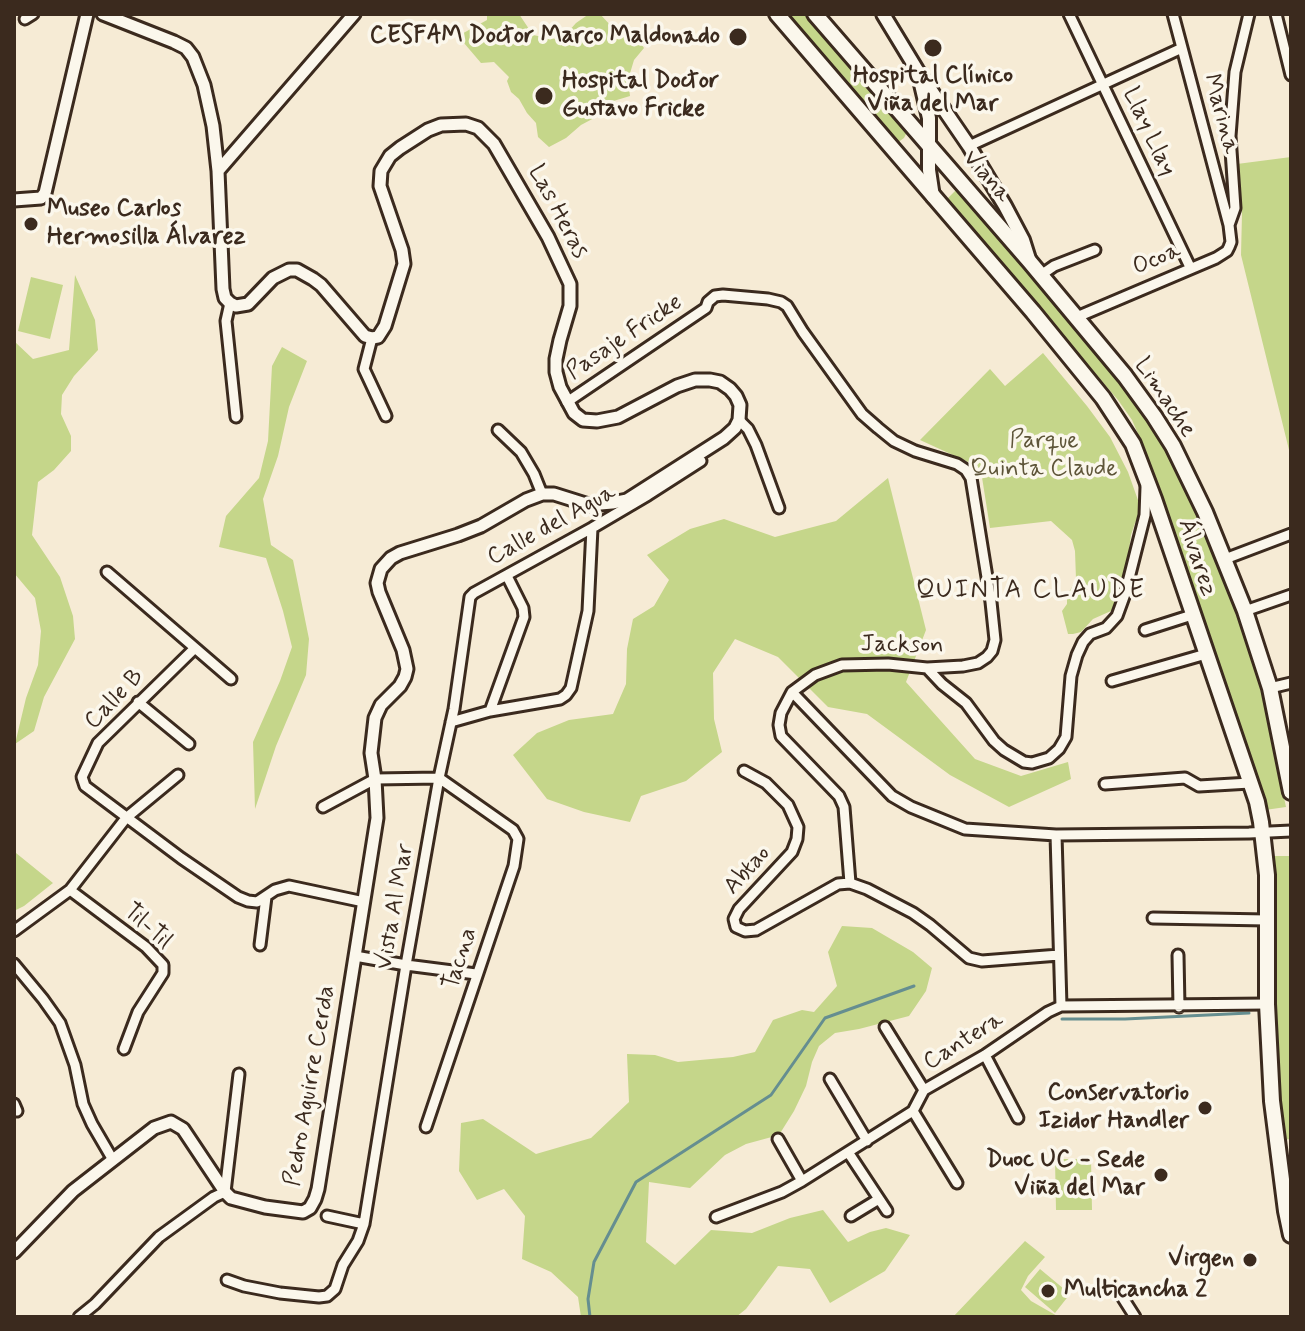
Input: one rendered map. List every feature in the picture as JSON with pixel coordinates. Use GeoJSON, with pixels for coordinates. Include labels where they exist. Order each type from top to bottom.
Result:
{"type":"FeatureCollection","features":[{"type":"Feature","properties":{"kind":"main road","name":"Álvarez"},"geometry":{"type":"LineString","coordinates":[[777,14],[1103,398],[1133,444],[1257,802],[1267,875],[1267,1004],[1272,1101],[1286,1169],[1291,1235]]}},
{"type":"Feature","properties":{"kind":"main road","name":"Viana"},"geometry":{"type":"LineString","coordinates":[[815,14],[1030,262]]}},
{"type":"Feature","properties":{"kind":"main road","name":"Limache"},"geometry":{"type":"LineString","coordinates":[[886,15],[917,70],[969,146],[1011,217],[1030,262],[1154,416],[1173,446],[1225,559],[1245,611],[1286,738],[1291,792]]}},
{"type":"Feature","properties":{"kind":"main road","name":"Limache"},"geometry":{"type":"LineString","coordinates":[[917,70],[929,118],[929,176],[933,197]]}},
{"type":"Feature","properties":{"kind":"main road"},"geometry":{"type":"LineString","coordinates":[[929,118],[949,115]]}},
{"type":"Feature","properties":{"kind":"street"},"geometry":{"type":"LineString","coordinates":[[14,200],[41,198],[45,193],[87,14]]}},
{"type":"Feature","properties":{"kind":"street"},"geometry":{"type":"LineString","coordinates":[[103,14],[174,42],[186,48],[193,57],[204,85],[213,126],[225,298],[236,306],[248,304],[273,278],[289,270],[297,270],[313,279],[357,328],[372,338],[364,369],[386,416]]}},
{"type":"Feature","properties":{"kind":"street"},"geometry":{"type":"LineString","coordinates":[[218,171],[354,14]]}},
{"type":"Feature","properties":{"kind":"street","name":"Llay Llay"},"geometry":{"type":"LineString","coordinates":[[1069,14],[1190,267]]}},
{"type":"Feature","properties":{"kind":"street","name":"Marina"},"geometry":{"type":"LineString","coordinates":[[1173,14],[1229,225]]}},
{"type":"Feature","properties":{"kind":"street"},"geometry":{"type":"LineString","coordinates":[[1229,225],[1235,208],[1230,136],[1235,72],[1249,14]]}},
{"type":"Feature","properties":{"kind":"street"},"geometry":{"type":"LineString","coordinates":[[1276,14],[1291,75]]}},
{"type":"Feature","properties":{"kind":"street"},"geometry":{"type":"LineString","coordinates":[[969,146],[1182,48]]}},
{"type":"Feature","properties":{"kind":"street","name":"Las Heras"},"geometry":{"type":"LineString","coordinates":[[372,338],[378,337],[385,326],[404,264],[380,186],[379,178],[384,164],[400,148],[428,130],[441,125],[466,124],[478,128],[494,144],[548,237],[570,284],[570,306],[556,359],[556,372],[567,402]]}},
{"type":"Feature","properties":{"kind":"street","name":"Ocoa"},"geometry":{"type":"LineString","coordinates":[[1077,317],[1216,258],[1227,251],[1231,242],[1229,225]]}},
{"type":"Feature","properties":{"kind":"street"},"geometry":{"type":"LineString","coordinates":[[1041,275],[1054,266],[1095,250]]}},
{"type":"Feature","properties":{"kind":"street","name":"Jackson"},"geometry":{"type":"LineString","coordinates":[[706,308],[712,298],[723,295],[781,302],[787,306],[862,414],[894,441],[957,464],[971,478],[995,640],[987,657],[978,663],[963,666],[927,668],[888,664],[842,665],[815,675],[792,692]]}},
{"type":"Feature","properties":{"kind":"street"},"geometry":{"type":"LineString","coordinates":[[230,303],[226,321],[236,417]]}},
{"type":"Feature","properties":{"kind":"street","name":"Pasaje Fricke"},"geometry":{"type":"LineString","coordinates":[[567,402],[706,308]]}},
{"type":"Feature","properties":{"kind":"street"},"geometry":{"type":"LineString","coordinates":[[567,402],[583,420],[597,421],[618,417],[695,380],[720,382],[730,389],[740,405],[735,428],[648,491]]}},
{"type":"Feature","properties":{"kind":"street"},"geometry":{"type":"LineString","coordinates":[[739,420],[756,445],[779,508]]}},
{"type":"Feature","properties":{"kind":"street"},"geometry":{"type":"LineString","coordinates":[[498,430],[521,452],[542,494]]}},
{"type":"Feature","properties":{"kind":"street"},"geometry":{"type":"LineString","coordinates":[[375,779],[371,753],[375,718],[381,705],[405,677],[407,669],[403,650],[377,583],[381,569],[391,558],[481,526],[542,494],[554,494],[589,505],[627,500],[701,461]]}},
{"type":"Feature","properties":{"kind":"street"},"geometry":{"type":"LineString","coordinates":[[927,668],[966,703],[1004,750],[1024,762],[1049,758],[1066,737],[1071,676],[1083,642],[1090,634],[1106,628],[1117,616],[1125,594],[1145,515],[1147,480]]}},
{"type":"Feature","properties":{"kind":"street","name":"Calle del Agua"},"geometry":{"type":"LineString","coordinates":[[470,597],[592,528],[648,491]]}},
{"type":"Feature","properties":{"kind":"street"},"geometry":{"type":"LineString","coordinates":[[451,722],[490,711],[560,699],[566,695],[571,688],[589,603],[592,528]]}},
{"type":"Feature","properties":{"kind":"street"},"geometry":{"type":"LineString","coordinates":[[1225,559],[1291,534]]}},
{"type":"Feature","properties":{"kind":"street"},"geometry":{"type":"LineString","coordinates":[[107,572],[231,679]]}},
{"type":"Feature","properties":{"kind":"street"},"geometry":{"type":"LineString","coordinates":[[490,711],[524,617],[523,608],[507,576]]}},
{"type":"Feature","properties":{"kind":"street"},"geometry":{"type":"LineString","coordinates":[[1245,611],[1291,595]]}},
{"type":"Feature","properties":{"kind":"street","name":"Vista Al Mar"},"geometry":{"type":"LineString","coordinates":[[227,1280],[280,1293],[327,1296],[335,1289],[343,1265],[358,1241],[364,1224],[470,597]]}},
{"type":"Feature","properties":{"kind":"street"},"geometry":{"type":"LineString","coordinates":[[1145,630],[1192,615]]}},
{"type":"Feature","properties":{"kind":"street","name":"Calle B"},"geometry":{"type":"LineString","coordinates":[[126,818],[85,786],[82,777],[98,743],[195,648]]}},
{"type":"Feature","properties":{"kind":"street"},"geometry":{"type":"LineString","coordinates":[[1112,681],[1206,654]]}},
{"type":"Feature","properties":{"kind":"street"},"geometry":{"type":"LineString","coordinates":[[1270,688],[1291,683]]}},
{"type":"Feature","properties":{"kind":"street"},"geometry":{"type":"LineString","coordinates":[[1059,955],[982,961],[969,958],[913,913],[850,883],[844,807],[839,796],[781,736],[781,713],[792,692],[892,796],[965,829],[1056,835],[1291,831]]}},
{"type":"Feature","properties":{"kind":"street"},"geometry":{"type":"LineString","coordinates":[[138,702],[189,744]]}},
{"type":"Feature","properties":{"kind":"street","name":"Abtao"},"geometry":{"type":"LineString","coordinates":[[744,771],[766,783],[788,805],[798,827],[792,852],[739,909],[734,919],[736,927],[745,931],[756,930],[838,884],[850,883]]}},
{"type":"Feature","properties":{"kind":"street"},"geometry":{"type":"LineString","coordinates":[[14,931],[70,890],[126,818],[178,775]]}},
{"type":"Feature","properties":{"kind":"street"},"geometry":{"type":"LineString","coordinates":[[323,807],[375,779],[439,778]]}},
{"type":"Feature","properties":{"kind":"street","name":"Tacna"},"geometry":{"type":"LineString","coordinates":[[426,1127],[514,866],[518,839],[513,830],[439,778]]}},
{"type":"Feature","properties":{"kind":"street"},"geometry":{"type":"LineString","coordinates":[[1105,784],[1185,778],[1199,786],[1250,783]]}},
{"type":"Feature","properties":{"kind":"street","name":"Pedro Aguirre Cerda"},"geometry":{"type":"LineString","coordinates":[[225,1192],[240,1201],[303,1212],[310,1208],[315,1199],[377,818],[375,779]]}},
{"type":"Feature","properties":{"kind":"street"},"geometry":{"type":"LineString","coordinates":[[126,818],[248,901],[257,902],[275,890],[289,886],[364,902]]}},
{"type":"Feature","properties":{"kind":"street"},"geometry":{"type":"LineString","coordinates":[[1056,835],[1061,1006],[1267,1004]]}},
{"type":"Feature","properties":{"kind":"street","name":"Til-Til"},"geometry":{"type":"LineString","coordinates":[[70,890],[146,947],[163,965],[163,973],[138,1012],[124,1049]]}},
{"type":"Feature","properties":{"kind":"street"},"geometry":{"type":"LineString","coordinates":[[260,945],[266,897]]}},
{"type":"Feature","properties":{"kind":"street"},"geometry":{"type":"LineString","coordinates":[[1153,918],[1267,920]]}},
{"type":"Feature","properties":{"kind":"street"},"geometry":{"type":"LineString","coordinates":[[1178,955],[1179,1007]]}},
{"type":"Feature","properties":{"kind":"street"},"geometry":{"type":"LineString","coordinates":[[355,956],[476,974]]}},
{"type":"Feature","properties":{"kind":"street"},"geometry":{"type":"LineString","coordinates":[[14,964],[60,1023],[75,1065],[83,1104],[113,1160]]}},
{"type":"Feature","properties":{"kind":"street","name":"Cantera"},"geometry":{"type":"LineString","coordinates":[[716,1217],[782,1192],[802,1181],[913,1111],[924,1090],[1061,1006]]}},
{"type":"Feature","properties":{"kind":"street"},"geometry":{"type":"LineString","coordinates":[[885,1027],[924,1090]]}},
{"type":"Feature","properties":{"kind":"street"},"geometry":{"type":"LineString","coordinates":[[985,1055],[1018,1118]]}},
{"type":"Feature","properties":{"kind":"street"},"geometry":{"type":"LineString","coordinates":[[225,1192],[239,1074]]}},
{"type":"Feature","properties":{"kind":"street"},"geometry":{"type":"LineString","coordinates":[[830,1079],[867,1141]]}},
{"type":"Feature","properties":{"kind":"street"},"geometry":{"type":"LineString","coordinates":[[913,1111],[957,1183]]}},
{"type":"Feature","properties":{"kind":"street"},"geometry":{"type":"LineString","coordinates":[[14,1252],[73,1191],[154,1128],[171,1122],[183,1129],[225,1192]]}},
{"type":"Feature","properties":{"kind":"street"},"geometry":{"type":"LineString","coordinates":[[778,1139],[802,1181]]}},
{"type":"Feature","properties":{"kind":"street"},"geometry":{"type":"LineString","coordinates":[[848,1152],[887,1211]]}},
{"type":"Feature","properties":{"kind":"street"},"geometry":{"type":"LineString","coordinates":[[79,1317],[159,1237],[225,1192]]}},
{"type":"Feature","properties":{"kind":"street"},"geometry":{"type":"LineString","coordinates":[[851,1216],[879,1199]]}},
{"type":"Feature","properties":{"kind":"street"},"geometry":{"type":"LineString","coordinates":[[327,1216],[364,1224]]}},
{"type":"Feature","properties":{"kind":"street"},"geometry":{"type":"LineString","coordinates":[[1121,1295],[1135,1317]]}},
{"type":"Feature","properties":{"kind":"green space","name":"Hospital Doctor Gustavo Fricke"},"geometry":{"type":"Polygon","coordinates":[[[487,14],[519,14],[533,35],[556,39],[589,14],[600,14],[612,27],[633,33],[644,48],[634,60],[628,80],[630,96],[607,103],[596,117],[549,147],[538,137],[536,123],[511,92],[507,81],[509,77],[494,62],[481,63],[458,36],[487,20],[487,14]]]}},
{"type":"Feature","properties":{"kind":"green space"},"geometry":{"type":"Polygon","coordinates":[[[786,14],[809,14],[908,130],[904,138],[897,143],[786,14]]]}},
{"type":"Feature","properties":{"kind":"green space"},"geometry":{"type":"Polygon","coordinates":[[[1291,157],[1291,458],[1241,255],[1242,214],[1237,164],[1291,157]]]}},
{"type":"Feature","properties":{"kind":"green space"},"geometry":{"type":"Polygon","coordinates":[[[959,187],[1142,405],[1166,445],[1248,626],[1286,807],[1265,810],[1163,501],[1132,420],[946,200],[959,187]]]}},
{"type":"Feature","properties":{"kind":"green space"},"geometry":{"type":"Polygon","coordinates":[[[75,275],[95,320],[98,350],[74,376],[62,395],[61,414],[71,436],[71,451],[38,482],[32,535],[60,577],[73,616],[75,639],[44,697],[34,731],[15,744],[38,665],[41,631],[35,598],[14,573],[14,341],[33,359],[69,350],[75,275]]]}},
{"type":"Feature","properties":{"kind":"green space"},"geometry":{"type":"Polygon","coordinates":[[[31,277],[63,285],[50,339],[18,331],[31,277]]]}},
{"type":"Feature","properties":{"kind":"green space"},"geometry":{"type":"Polygon","coordinates":[[[282,347],[307,361],[289,407],[278,456],[263,499],[271,545],[293,560],[309,639],[306,675],[276,746],[255,809],[253,742],[292,647],[266,558],[219,547],[226,516],[259,478],[268,441],[272,366],[282,347]]]}},
{"type":"Feature","properties":{"kind":"green space","name":"Parque Quinta Claude"},"geometry":{"type":"Polygon","coordinates":[[[1043,353],[1110,437],[1139,503],[1140,514],[1131,535],[1126,573],[1116,604],[1111,611],[1093,619],[1081,632],[1073,634],[1068,634],[1062,611],[1076,579],[1072,540],[1051,521],[990,528],[981,471],[977,466],[920,440],[990,369],[1005,386],[1043,353]]]}},
{"type":"Feature","properties":{"kind":"green space"},"geometry":{"type":"Polygon","coordinates":[[[888,478],[926,630],[906,682],[975,759],[1021,776],[1068,762],[1071,779],[1009,807],[950,775],[867,714],[828,707],[778,657],[735,639],[713,673],[714,719],[722,752],[686,781],[641,796],[630,822],[584,812],[547,799],[513,755],[537,733],[569,720],[613,714],[626,684],[627,649],[633,619],[654,606],[669,580],[647,555],[690,529],[724,519],[775,537],[836,521],[888,478]]]}},
{"type":"Feature","properties":{"kind":"green space"},"geometry":{"type":"Polygon","coordinates":[[[16,853],[53,883],[14,911],[14,855],[16,853]]]}},
{"type":"Feature","properties":{"kind":"green space"},"geometry":{"type":"Polygon","coordinates":[[[1271,856],[1291,856],[1291,1139],[1283,1140],[1273,1007],[1271,856]]]}},
{"type":"Feature","properties":{"kind":"green space"},"geometry":{"type":"Polygon","coordinates":[[[842,926],[872,928],[913,952],[932,968],[926,991],[909,1016],[835,1033],[819,1046],[806,1086],[779,1135],[746,1144],[725,1155],[690,1188],[649,1182],[646,1242],[675,1265],[711,1230],[752,1233],[790,1218],[823,1210],[848,1242],[886,1228],[910,1235],[885,1271],[830,1303],[810,1269],[778,1266],[746,1309],[736,1317],[581,1317],[578,1297],[551,1272],[522,1259],[525,1216],[504,1189],[477,1200],[459,1171],[461,1123],[483,1119],[536,1154],[591,1138],[629,1102],[627,1054],[655,1055],[678,1062],[733,1057],[755,1052],[773,1020],[802,1010],[814,1012],[837,986],[828,952],[842,926]]]}},
{"type":"Feature","properties":{"kind":"green space"},"geometry":{"type":"Polygon","coordinates":[[[1055,1159],[1091,1159],[1092,1210],[1056,1210],[1055,1159]]]}},
{"type":"Feature","properties":{"kind":"green space"},"geometry":{"type":"Polygon","coordinates":[[[1025,1241],[1045,1257],[1028,1276],[1021,1290],[1031,1301],[1059,1317],[953,1317],[1025,1241]]]}},
{"type":"Feature","properties":{"kind":"green space","name":"Multicancha 2"},"geometry":{"type":"Polygon","coordinates":[[[1040,1269],[1070,1294],[1055,1313],[1025,1287],[1040,1269]]]}},
{"type":"Feature","properties":{"kind":"waterway"},"geometry":{"type":"LineString","coordinates":[[590,1317],[588,1299],[594,1262],[636,1182],[771,1095],[825,1018],[914,986]]}},
{"type":"Feature","properties":{"kind":"waterway"},"geometry":{"type":"LineString","coordinates":[[1062,1019],[1249,1013]]}},
{"type":"Feature","properties":{"kind":"place","name":"CESFAM Doctor Marco Maldonado"},"geometry":{"type":"Point","coordinates":[738,37]}},
{"type":"Feature","properties":{"kind":"place","name":"Hospital Clínico Viña del Mar"},"geometry":{"type":"Point","coordinates":[933,48]}},
{"type":"Feature","properties":{"kind":"place","name":"Hospital Doctor Gustavo Fricke"},"geometry":{"type":"Point","coordinates":[544,96]}},
{"type":"Feature","properties":{"kind":"place","name":"Museo Carlos Hermosilla Álvarez"},"geometry":{"type":"Point","coordinates":[31,224]}},
{"type":"Feature","properties":{"kind":"place","name":"Conservatorio Izidor Handler"},"geometry":{"type":"Point","coordinates":[1205,1108]}},
{"type":"Feature","properties":{"kind":"place","name":"Duoc UC - Sede Viña del Mar"},"geometry":{"type":"Point","coordinates":[1161,1175]}},
{"type":"Feature","properties":{"kind":"place","name":"Virgen"},"geometry":{"type":"Point","coordinates":[1250,1260]}},
{"type":"Feature","properties":{"kind":"place","name":"Multicancha 2"},"geometry":{"type":"Point","coordinates":[1048,1291]}},
{"type":"Feature","properties":{"kind":"district","name":"QUINTA CLAUDE"},"geometry":{"type":"Point","coordinates":[1031,592]}}]}
